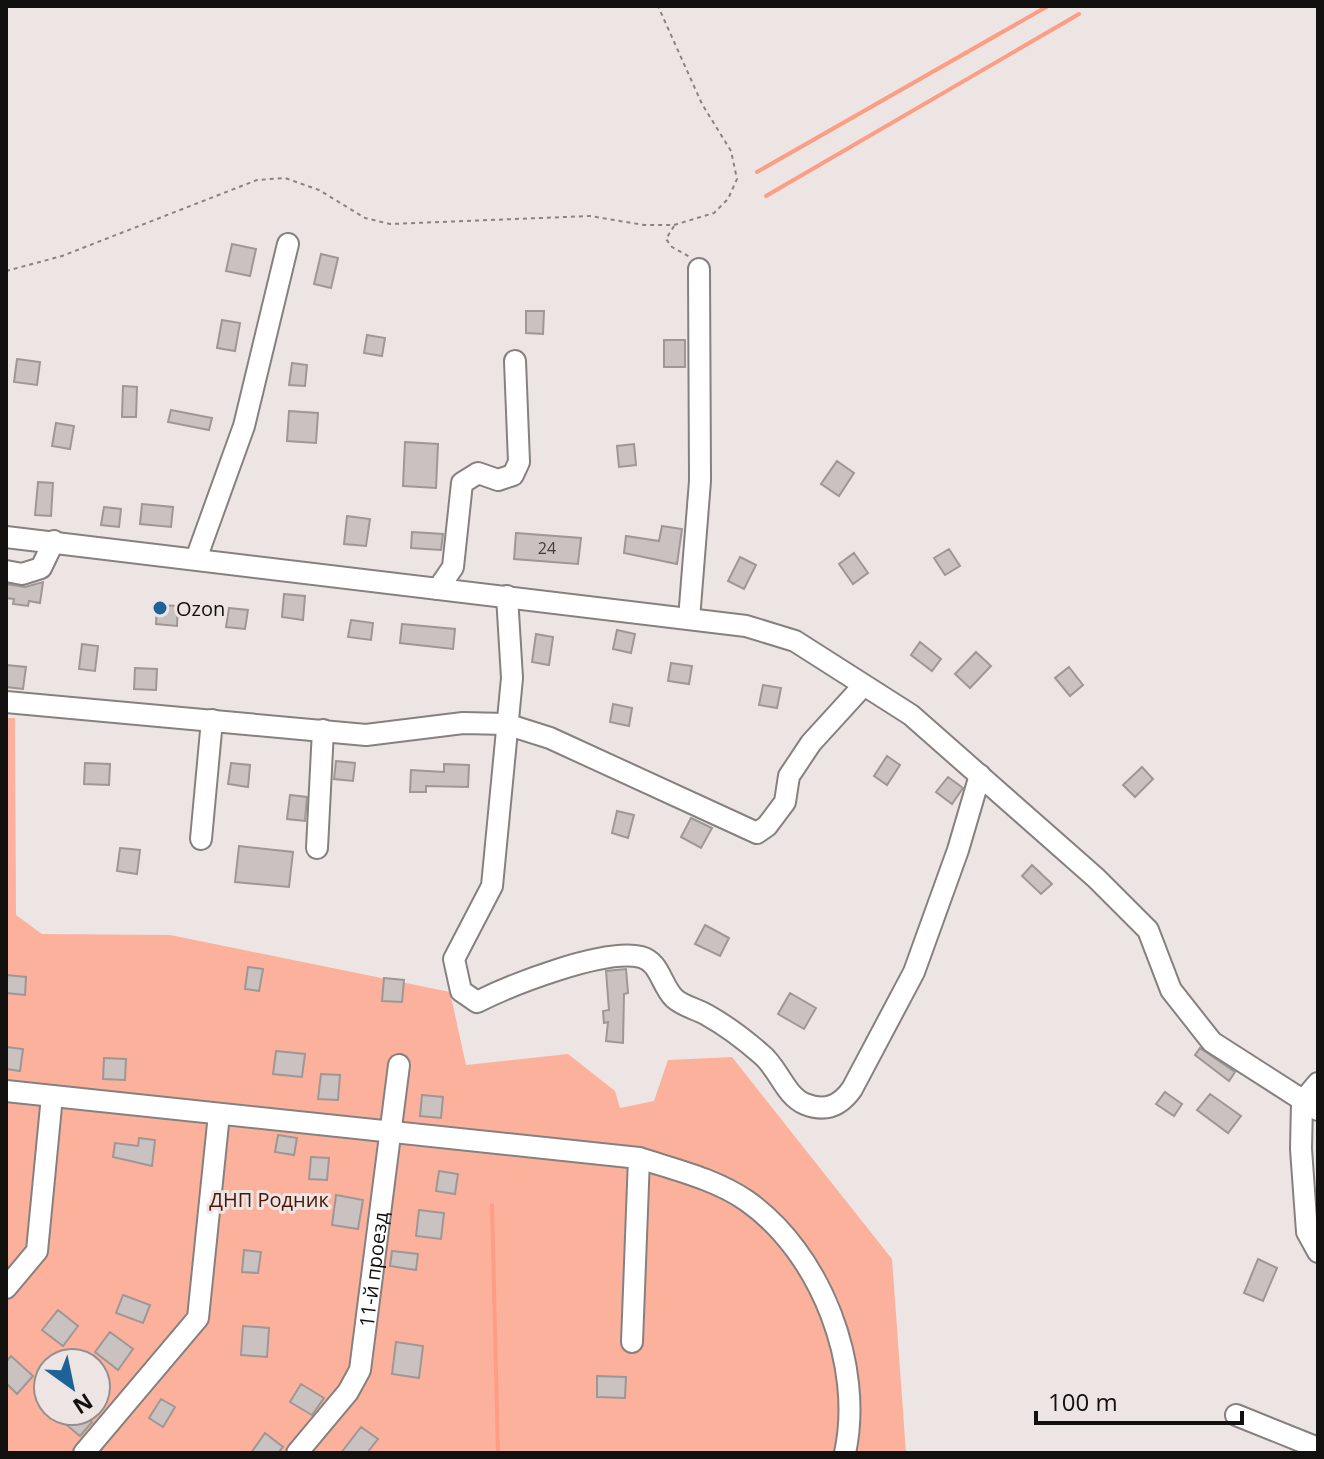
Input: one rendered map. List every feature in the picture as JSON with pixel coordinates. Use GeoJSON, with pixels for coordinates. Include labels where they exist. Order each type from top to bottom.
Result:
{"type":"FeatureCollection","features":[{"type":"Feature","properties":{"kind":"street"},"geometry":{"type":"LineString","coordinates":[[196,559],[244,426],[288,244]]}},
{"type":"Feature","properties":{"kind":"street"},"geometry":{"type":"LineString","coordinates":[[689,619],[700,481],[699,269]]}},
{"type":"Feature","properties":{"kind":"street"},"geometry":{"type":"LineString","coordinates":[[438,589],[453,567],[462,483],[478,473],[498,480],[513,475],[519,462],[515,361]]}},
{"type":"Feature","properties":{"kind":"street"},"geometry":{"type":"LineString","coordinates":[[6,537],[746,626],[795,641],[911,715],[1096,878],[1148,930],[1171,990],[1212,1042],[1310,1106]]}},
{"type":"Feature","properties":{"kind":"street"},"geometry":{"type":"LineString","coordinates":[[6,571],[22,574],[41,568],[54,541]]}},
{"type":"Feature","properties":{"kind":"street"},"geometry":{"type":"LineString","coordinates":[[507,596],[512,678],[492,886],[454,959],[461,991],[477,1002],[537,975],[623,956],[643,957],[656,967],[675,999],[709,1016],[762,1054],[791,1094],[802,1103],[827,1108],[844,1100],[852,1089],[914,972],[958,850],[980,775]]}},
{"type":"Feature","properties":{"kind":"street"},"geometry":{"type":"LineString","coordinates":[[6,702],[366,735],[463,723],[506,724],[550,738],[757,833],[767,826],[785,802],[789,776],[811,743],[863,686]]}},
{"type":"Feature","properties":{"kind":"street"},"geometry":{"type":"LineString","coordinates":[[201,839],[212,720]]}},
{"type":"Feature","properties":{"kind":"street"},"geometry":{"type":"LineString","coordinates":[[317,848],[323,730]]}},
{"type":"Feature","properties":{"kind":"street","name":"11-й проезд"},"geometry":{"type":"LineString","coordinates":[[297,1453],[348,1392],[360,1370],[399,1065]]}},
{"type":"Feature","properties":{"kind":"street"},"geometry":{"type":"LineString","coordinates":[[1318,1083],[1301,1149],[1307,1232],[1318,1252]]}},
{"type":"Feature","properties":{"kind":"street"},"geometry":{"type":"LineString","coordinates":[[6,1091],[639,1158],[702,1177],[748,1202],[777,1230],[807,1265],[833,1314],[845,1362],[849,1405],[845,1453]]}},
{"type":"Feature","properties":{"kind":"street"},"geometry":{"type":"LineString","coordinates":[[6,1288],[37,1251],[52,1096]]}},
{"type":"Feature","properties":{"kind":"street"},"geometry":{"type":"LineString","coordinates":[[84,1453],[198,1318],[219,1114]]}},
{"type":"Feature","properties":{"kind":"street"},"geometry":{"type":"LineString","coordinates":[[632,1342],[639,1158]]}},
{"type":"Feature","properties":{"kind":"street"},"geometry":{"type":"LineString","coordinates":[[1236,1415],[1316,1443]]}},
{"type":"Feature","properties":{"kind":"path"},"geometry":{"type":"LineString","coordinates":[[6,271],[62,256],[257,180],[285,178],[319,190],[365,218],[390,224],[590,216],[644,225],[674,225],[714,213],[728,199],[737,179],[731,151],[702,104],[658,6]]}},
{"type":"Feature","properties":{"kind":"path"},"geometry":{"type":"LineString","coordinates":[[674,225],[666,239],[672,247],[689,255],[699,269]]}},
{"type":"Feature","properties":{"kind":"green space","name":"ДНП Родник"},"geometry":{"type":"Polygon","coordinates":[[[6,718],[15,718],[16,915],[42,934],[170,935],[450,992],[466,1065],[568,1054],[615,1091],[620,1108],[654,1101],[668,1060],[732,1057],[892,1259],[906,1453],[6,1453],[6,718]]]}},
{"type":"Feature","properties":{"kind":"building"},"geometry":{"type":"Polygon","coordinates":[[[232,244],[256,249],[250,276],[226,271],[232,244]]]}},
{"type":"Feature","properties":{"kind":"building"},"geometry":{"type":"Polygon","coordinates":[[[321,254],[338,258],[331,288],[314,284],[321,254]]]}},
{"type":"Feature","properties":{"kind":"building"},"geometry":{"type":"Polygon","coordinates":[[[526,311],[544,311],[543,334],[526,333],[526,311]]]}},
{"type":"Feature","properties":{"kind":"building"},"geometry":{"type":"Polygon","coordinates":[[[222,320],[240,323],[235,351],[217,348],[222,320]]]}},
{"type":"Feature","properties":{"kind":"building"},"geometry":{"type":"Polygon","coordinates":[[[367,335],[385,338],[382,356],[364,353],[367,335]]]}},
{"type":"Feature","properties":{"kind":"building"},"geometry":{"type":"Polygon","coordinates":[[[664,340],[685,340],[685,367],[664,367],[664,340]]]}},
{"type":"Feature","properties":{"kind":"building"},"geometry":{"type":"Polygon","coordinates":[[[17,359],[40,362],[37,385],[14,382],[17,359]]]}},
{"type":"Feature","properties":{"kind":"building"},"geometry":{"type":"Polygon","coordinates":[[[292,363],[307,365],[305,386],[289,385],[292,363]]]}},
{"type":"Feature","properties":{"kind":"building"},"geometry":{"type":"Polygon","coordinates":[[[123,386],[137,387],[136,417],[122,417],[123,386]]]}},
{"type":"Feature","properties":{"kind":"building"},"geometry":{"type":"Polygon","coordinates":[[[171,410],[212,418],[209,430],[168,422],[171,410]]]}},
{"type":"Feature","properties":{"kind":"building"},"geometry":{"type":"Polygon","coordinates":[[[289,411],[318,413],[316,443],[287,441],[289,411]]]}},
{"type":"Feature","properties":{"kind":"building"},"geometry":{"type":"Polygon","coordinates":[[[56,423],[74,426],[70,449],[52,446],[56,423]]]}},
{"type":"Feature","properties":{"kind":"building"},"geometry":{"type":"Polygon","coordinates":[[[405,442],[438,444],[436,488],[403,486],[405,442]]]}},
{"type":"Feature","properties":{"kind":"building"},"geometry":{"type":"Polygon","coordinates":[[[634,444],[636,465],[619,467],[617,446],[634,444]]]}},
{"type":"Feature","properties":{"kind":"building"},"geometry":{"type":"Polygon","coordinates":[[[837,461],[854,473],[839,496],[821,484],[837,461]]]}},
{"type":"Feature","properties":{"kind":"building"},"geometry":{"type":"Polygon","coordinates":[[[38,482],[53,483],[51,516],[35,515],[38,482]]]}},
{"type":"Feature","properties":{"kind":"building"},"geometry":{"type":"Polygon","coordinates":[[[142,504],[173,507],[171,527],[140,524],[142,504]]]}},
{"type":"Feature","properties":{"kind":"building"},"geometry":{"type":"Polygon","coordinates":[[[104,507],[121,509],[119,527],[101,525],[104,507]]]}},
{"type":"Feature","properties":{"kind":"building"},"geometry":{"type":"Polygon","coordinates":[[[347,516],[370,519],[366,546],[344,544],[347,516]]]}},
{"type":"Feature","properties":{"kind":"building"},"geometry":{"type":"Polygon","coordinates":[[[662,526],[682,529],[677,564],[624,553],[626,536],[659,541],[662,526]]]}},
{"type":"Feature","properties":{"kind":"building"},"geometry":{"type":"Polygon","coordinates":[[[412,532],[443,534],[441,550],[411,548],[412,532]]]}},
{"type":"Feature","properties":{"kind":"building"},"geometry":{"type":"Polygon","coordinates":[[[516,533],[581,538],[578,564],[514,559],[516,533]]]}},
{"type":"Feature","properties":{"kind":"building"},"geometry":{"type":"Polygon","coordinates":[[[949,549],[960,566],[945,575],[934,558],[949,549]]]}},
{"type":"Feature","properties":{"kind":"building"},"geometry":{"type":"Polygon","coordinates":[[[854,553],[868,573],[853,584],[839,564],[854,553]]]}},
{"type":"Feature","properties":{"kind":"building"},"geometry":{"type":"Polygon","coordinates":[[[740,557],[756,565],[744,589],[728,581],[740,557]]]}},
{"type":"Feature","properties":{"kind":"building"},"geometry":{"type":"Polygon","coordinates":[[[43,582],[40,603],[29,601],[28,606],[13,604],[14,599],[6,598],[6,584],[25,587],[43,582]]]}},
{"type":"Feature","properties":{"kind":"building"},"geometry":{"type":"Polygon","coordinates":[[[284,594],[305,596],[303,620],[282,617],[284,594]]]}},
{"type":"Feature","properties":{"kind":"building"},"geometry":{"type":"Polygon","coordinates":[[[157,605],[178,606],[177,626],[156,624],[157,605]]]}},
{"type":"Feature","properties":{"kind":"building"},"geometry":{"type":"Polygon","coordinates":[[[229,608],[248,610],[245,629],[226,627],[229,608]]]}},
{"type":"Feature","properties":{"kind":"building"},"geometry":{"type":"Polygon","coordinates":[[[351,620],[373,623],[371,640],[348,637],[351,620]]]}},
{"type":"Feature","properties":{"kind":"building"},"geometry":{"type":"Polygon","coordinates":[[[402,624],[455,629],[453,649],[400,643],[402,624]]]}},
{"type":"Feature","properties":{"kind":"building"},"geometry":{"type":"Polygon","coordinates":[[[617,630],[635,634],[631,653],[613,649],[617,630]]]}},
{"type":"Feature","properties":{"kind":"building"},"geometry":{"type":"Polygon","coordinates":[[[536,634],[553,637],[549,665],[532,662],[536,634]]]}},
{"type":"Feature","properties":{"kind":"building"},"geometry":{"type":"Polygon","coordinates":[[[920,642],[941,659],[932,671],[911,655],[920,642]]]}},
{"type":"Feature","properties":{"kind":"building"},"geometry":{"type":"Polygon","coordinates":[[[82,644],[98,646],[95,671],[79,669],[82,644]]]}},
{"type":"Feature","properties":{"kind":"building"},"geometry":{"type":"Polygon","coordinates":[[[976,652],[991,666],[970,688],[955,674],[976,652]]]}},
{"type":"Feature","properties":{"kind":"building"},"geometry":{"type":"Polygon","coordinates":[[[671,663],[692,666],[689,684],[668,681],[671,663]]]}},
{"type":"Feature","properties":{"kind":"building"},"geometry":{"type":"Polygon","coordinates":[[[6,665],[26,667],[23,689],[6,687],[6,665]]]}},
{"type":"Feature","properties":{"kind":"building"},"geometry":{"type":"Polygon","coordinates":[[[1069,667],[1083,685],[1070,696],[1055,678],[1069,667]]]}},
{"type":"Feature","properties":{"kind":"building"},"geometry":{"type":"Polygon","coordinates":[[[135,668],[157,669],[156,690],[134,689],[135,668]]]}},
{"type":"Feature","properties":{"kind":"building"},"geometry":{"type":"Polygon","coordinates":[[[763,685],[781,688],[777,708],[759,705],[763,685]]]}},
{"type":"Feature","properties":{"kind":"building"},"geometry":{"type":"Polygon","coordinates":[[[613,704],[632,708],[629,726],[610,722],[613,704]]]}},
{"type":"Feature","properties":{"kind":"building"},"geometry":{"type":"Polygon","coordinates":[[[887,756],[900,765],[887,785],[874,776],[887,756]]]}},
{"type":"Feature","properties":{"kind":"building"},"geometry":{"type":"Polygon","coordinates":[[[336,761],[355,763],[353,781],[334,779],[336,761]]]}},
{"type":"Feature","properties":{"kind":"building"},"geometry":{"type":"Polygon","coordinates":[[[85,763],[110,764],[109,785],[84,784],[85,763]]]}},
{"type":"Feature","properties":{"kind":"building"},"geometry":{"type":"Polygon","coordinates":[[[231,763],[250,765],[248,787],[228,784],[231,763]]]}},
{"type":"Feature","properties":{"kind":"building"},"geometry":{"type":"Polygon","coordinates":[[[444,764],[469,765],[468,787],[426,786],[426,792],[410,792],[411,770],[444,772],[444,764]]]}},
{"type":"Feature","properties":{"kind":"building"},"geometry":{"type":"Polygon","coordinates":[[[1142,767],[1153,779],[1135,797],[1123,785],[1142,767]]]}},
{"type":"Feature","properties":{"kind":"building"},"geometry":{"type":"Polygon","coordinates":[[[948,777],[963,788],[952,804],[936,792],[948,777]]]}},
{"type":"Feature","properties":{"kind":"building"},"geometry":{"type":"Polygon","coordinates":[[[290,795],[307,797],[305,821],[287,819],[290,795]]]}},
{"type":"Feature","properties":{"kind":"building"},"geometry":{"type":"Polygon","coordinates":[[[617,811],[634,815],[628,838],[612,833],[617,811]]]}},
{"type":"Feature","properties":{"kind":"building"},"geometry":{"type":"Polygon","coordinates":[[[691,818],[712,828],[701,848],[681,837],[691,818]]]}},
{"type":"Feature","properties":{"kind":"building"},"geometry":{"type":"Polygon","coordinates":[[[239,846],[293,852],[289,887],[235,882],[239,846]]]}},
{"type":"Feature","properties":{"kind":"building"},"geometry":{"type":"Polygon","coordinates":[[[120,848],[140,850],[137,874],[117,871],[120,848]]]}},
{"type":"Feature","properties":{"kind":"building"},"geometry":{"type":"Polygon","coordinates":[[[1032,865],[1052,884],[1041,894],[1022,876],[1032,865]]]}},
{"type":"Feature","properties":{"kind":"building"},"geometry":{"type":"Polygon","coordinates":[[[705,925],[729,938],[720,956],[695,944],[705,925]]]}},
{"type":"Feature","properties":{"kind":"building"},"geometry":{"type":"Polygon","coordinates":[[[248,967],[263,969],[259,991],[245,989],[248,967]]]}},
{"type":"Feature","properties":{"kind":"building"},"geometry":{"type":"Polygon","coordinates":[[[626,969],[628,993],[624,994],[623,1043],[606,1041],[608,1022],[604,1023],[603,1011],[609,1010],[606,971],[626,969]]]}},
{"type":"Feature","properties":{"kind":"building"},"geometry":{"type":"Polygon","coordinates":[[[6,975],[26,977],[25,995],[6,993],[6,975]]]}},
{"type":"Feature","properties":{"kind":"building"},"geometry":{"type":"Polygon","coordinates":[[[384,978],[404,980],[402,1002],[382,1001],[384,978]]]}},
{"type":"Feature","properties":{"kind":"building"},"geometry":{"type":"Polygon","coordinates":[[[790,993],[816,1008],[804,1029],[778,1014],[790,993]]]}},
{"type":"Feature","properties":{"kind":"building"},"geometry":{"type":"Polygon","coordinates":[[[6,1047],[23,1049],[20,1071],[6,1069],[6,1047]]]}},
{"type":"Feature","properties":{"kind":"building"},"geometry":{"type":"Polygon","coordinates":[[[1200,1048],[1235,1072],[1229,1081],[1195,1055],[1200,1048]]]}},
{"type":"Feature","properties":{"kind":"building"},"geometry":{"type":"Polygon","coordinates":[[[276,1051],[305,1054],[302,1077],[273,1074],[276,1051]]]}},
{"type":"Feature","properties":{"kind":"building"},"geometry":{"type":"Polygon","coordinates":[[[104,1058],[126,1059],[125,1080],[103,1079],[104,1058]]]}},
{"type":"Feature","properties":{"kind":"building"},"geometry":{"type":"Polygon","coordinates":[[[321,1074],[340,1075],[338,1100],[318,1099],[321,1074]]]}},
{"type":"Feature","properties":{"kind":"building"},"geometry":{"type":"Polygon","coordinates":[[[1165,1092],[1182,1104],[1174,1116],[1156,1104],[1165,1092]]]}},
{"type":"Feature","properties":{"kind":"building"},"geometry":{"type":"Polygon","coordinates":[[[1210,1094],[1241,1116],[1228,1133],[1197,1110],[1210,1094]]]}},
{"type":"Feature","properties":{"kind":"building"},"geometry":{"type":"Polygon","coordinates":[[[422,1095],[443,1097],[441,1118],[420,1116],[422,1095]]]}},
{"type":"Feature","properties":{"kind":"building"},"geometry":{"type":"Polygon","coordinates":[[[278,1135],[297,1138],[294,1155],[275,1152],[278,1135]]]}},
{"type":"Feature","properties":{"kind":"building"},"geometry":{"type":"Polygon","coordinates":[[[139,1138],[155,1140],[152,1166],[113,1157],[115,1143],[138,1146],[139,1138]]]}},
{"type":"Feature","properties":{"kind":"building"},"geometry":{"type":"Polygon","coordinates":[[[311,1157],[329,1158],[327,1180],[309,1179],[311,1157]]]}},
{"type":"Feature","properties":{"kind":"building"},"geometry":{"type":"Polygon","coordinates":[[[439,1171],[458,1174],[455,1194],[436,1191],[439,1171]]]}},
{"type":"Feature","properties":{"kind":"building"},"geometry":{"type":"Polygon","coordinates":[[[336,1195],[363,1200],[358,1229],[332,1225],[336,1195]]]}},
{"type":"Feature","properties":{"kind":"building"},"geometry":{"type":"Polygon","coordinates":[[[419,1210],[444,1213],[441,1239],[416,1236],[419,1210]]]}},
{"type":"Feature","properties":{"kind":"building"},"geometry":{"type":"Polygon","coordinates":[[[244,1250],[261,1252],[258,1273],[242,1272],[244,1250]]]}},
{"type":"Feature","properties":{"kind":"building"},"geometry":{"type":"Polygon","coordinates":[[[392,1251],[418,1254],[416,1270],[390,1266],[392,1251]]]}},
{"type":"Feature","properties":{"kind":"building"},"geometry":{"type":"Polygon","coordinates":[[[1258,1259],[1277,1268],[1263,1301],[1244,1293],[1258,1259]]]}},
{"type":"Feature","properties":{"kind":"building"},"geometry":{"type":"Polygon","coordinates":[[[123,1295],[150,1305],[143,1323],[116,1313],[123,1295]]]}},
{"type":"Feature","properties":{"kind":"building"},"geometry":{"type":"Polygon","coordinates":[[[58,1310],[78,1326],[63,1346],[42,1330],[58,1310]]]}},
{"type":"Feature","properties":{"kind":"building"},"geometry":{"type":"Polygon","coordinates":[[[243,1326],[269,1328],[267,1357],[241,1355],[243,1326]]]}},
{"type":"Feature","properties":{"kind":"building"},"geometry":{"type":"Polygon","coordinates":[[[110,1332],[133,1349],[118,1370],[112,1365],[112,1347],[99,1347],[110,1332]]]}},
{"type":"Feature","properties":{"kind":"building"},"geometry":{"type":"Polygon","coordinates":[[[396,1342],[423,1346],[419,1378],[392,1374],[396,1342]]]}},
{"type":"Feature","properties":{"kind":"building"},"geometry":{"type":"Polygon","coordinates":[[[11,1356],[32,1375],[17,1394],[6,1383],[6,1362],[11,1356]]]}},
{"type":"Feature","properties":{"kind":"building"},"geometry":{"type":"Polygon","coordinates":[[[597,1376],[626,1377],[625,1398],[597,1397],[597,1376]]]}},
{"type":"Feature","properties":{"kind":"building"},"geometry":{"type":"Polygon","coordinates":[[[301,1384],[324,1398],[312,1415],[290,1402],[301,1384]]]}},
{"type":"Feature","properties":{"kind":"building"},"geometry":{"type":"Polygon","coordinates":[[[161,1399],[175,1407],[163,1427],[149,1418],[161,1399]]]}},
{"type":"Feature","properties":{"kind":"building"},"geometry":{"type":"Polygon","coordinates":[[[69,1427],[88,1427],[80,1436],[69,1427]]]}},
{"type":"Feature","properties":{"kind":"building"},"geometry":{"type":"Polygon","coordinates":[[[361,1427],[378,1439],[367,1453],[341,1453],[361,1427]]]}},
{"type":"Feature","properties":{"kind":"building"},"geometry":{"type":"Polygon","coordinates":[[[265,1433],[283,1447],[278,1453],[251,1453],[265,1433]]]}},
{"type":"Feature","properties":{"kind":"waterway"},"geometry":{"type":"LineString","coordinates":[[757,172],[1048,6]]}},
{"type":"Feature","properties":{"kind":"waterway"},"geometry":{"type":"LineString","coordinates":[[766,196],[1079,14]]}},
{"type":"Feature","properties":{"kind":"waterway"},"geometry":{"type":"LineString","coordinates":[[492,1205],[498,1453]]}},
{"type":"Feature","properties":{"kind":"place","name":"Ozon"},"geometry":{"type":"Point","coordinates":[160,608]}}]}
